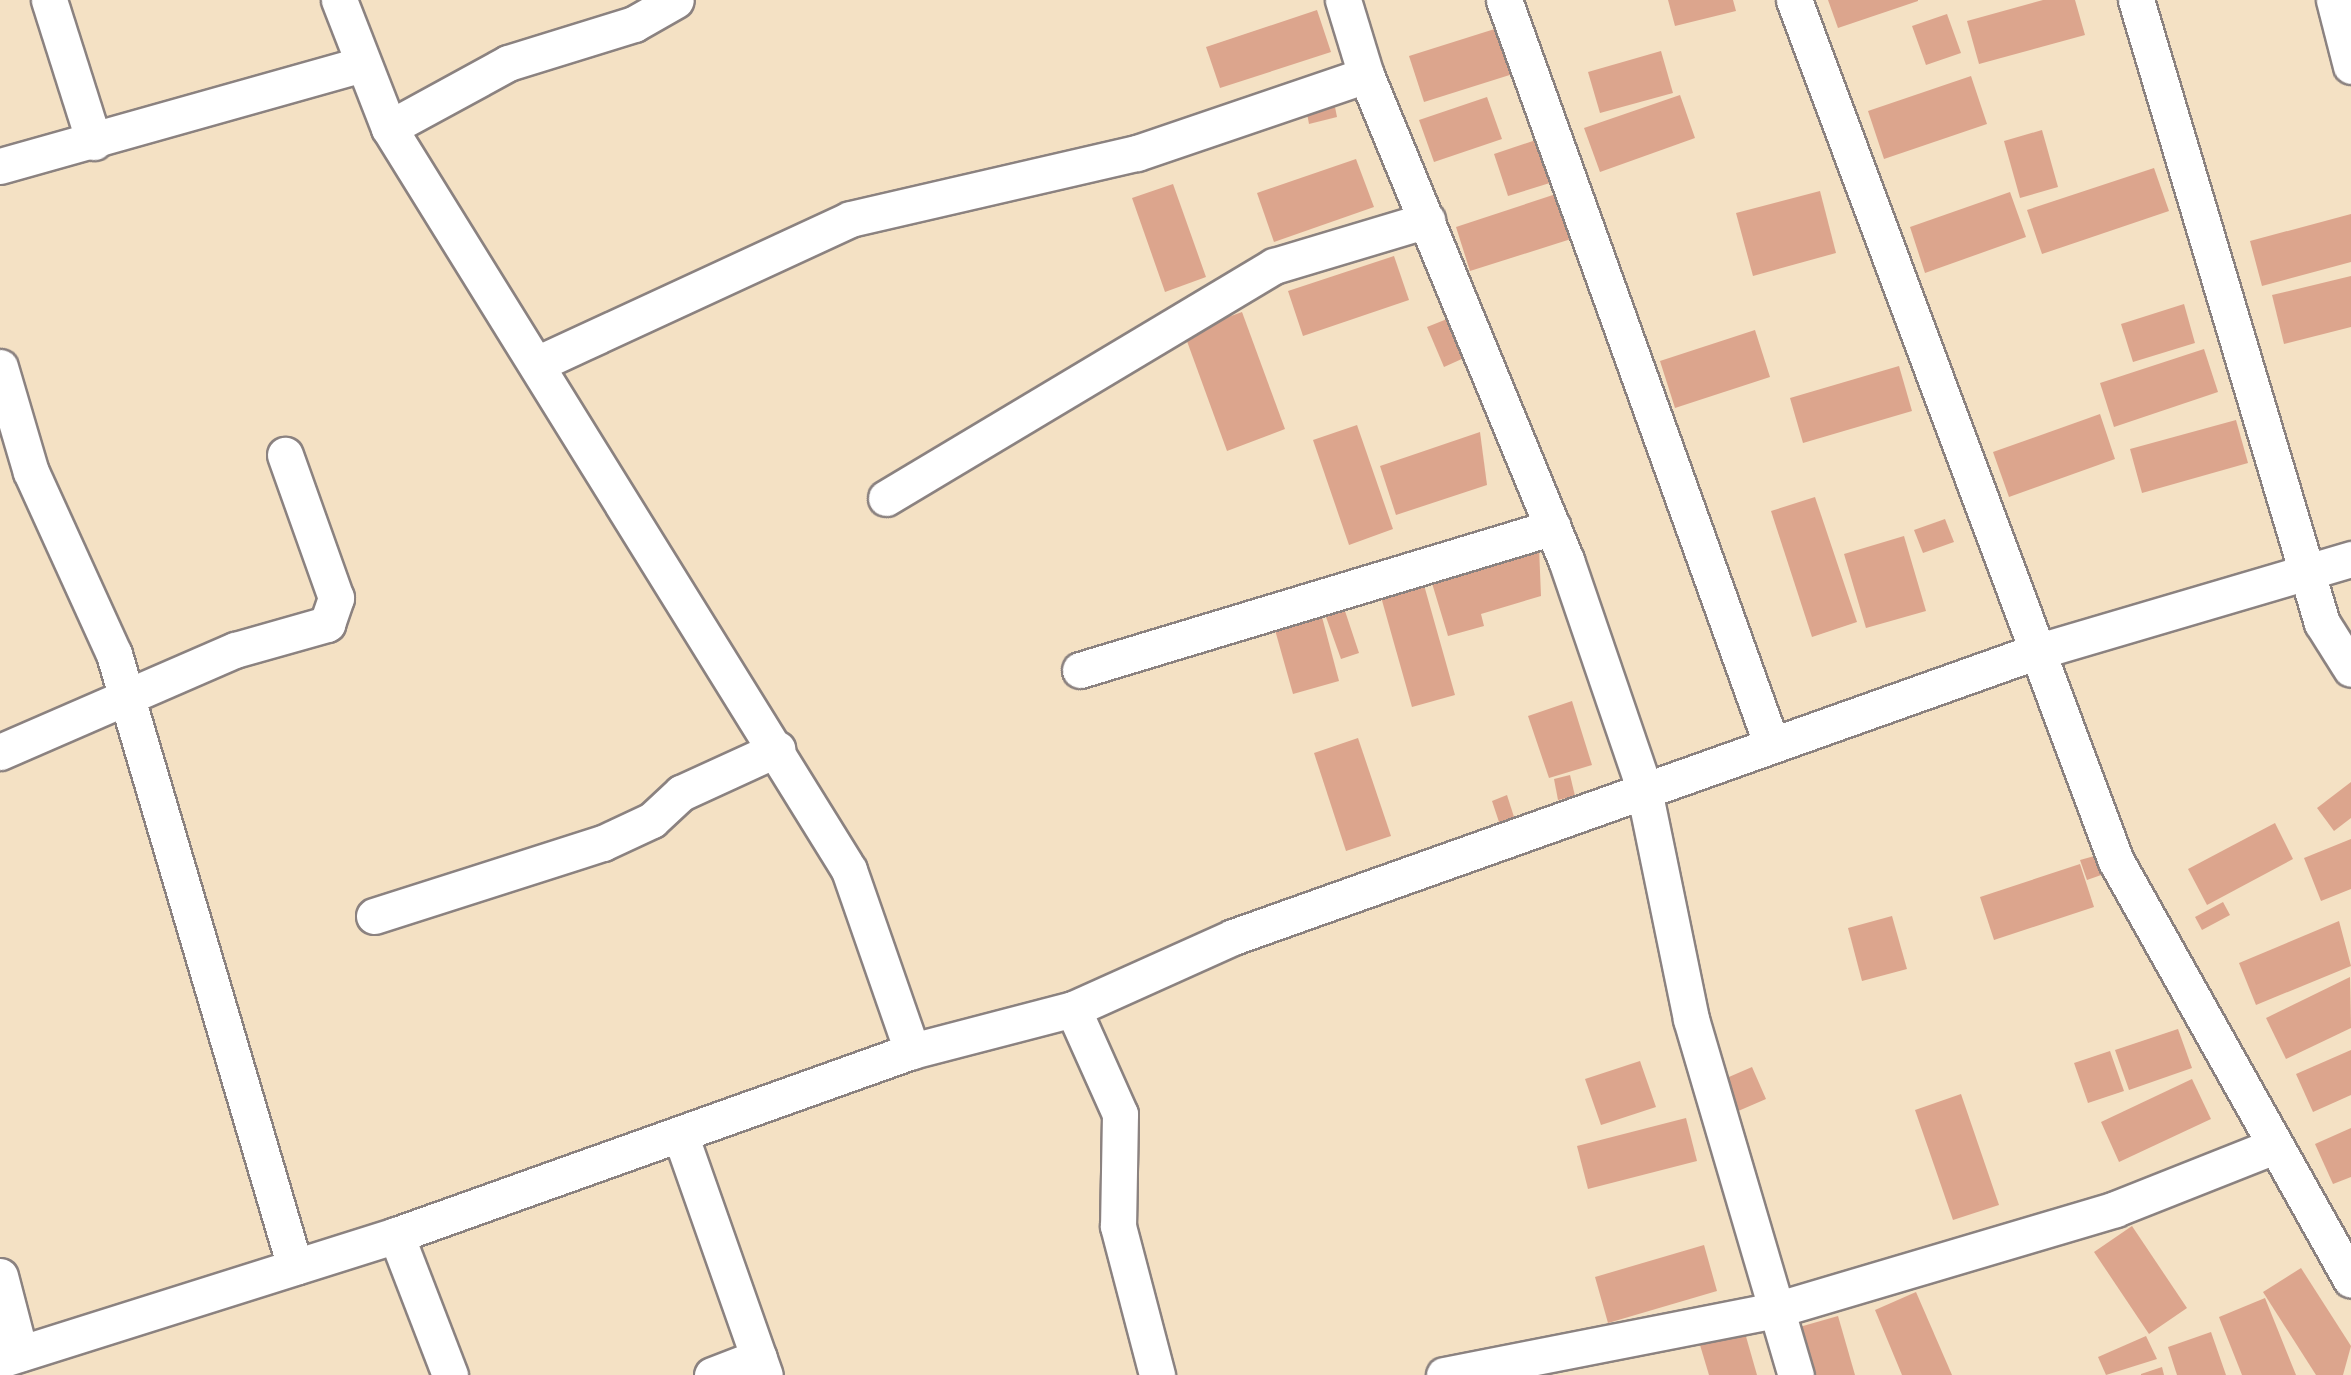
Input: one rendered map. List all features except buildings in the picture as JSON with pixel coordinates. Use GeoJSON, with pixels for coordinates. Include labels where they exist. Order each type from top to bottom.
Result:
{"type":"FeatureCollection","features":[{"type":"Feature","properties":{"kind":"street"},"geometry":{"type":"LineString","coordinates":[[49,0],[94,142]]}},
{"type":"Feature","properties":{"kind":"street"},"geometry":{"type":"LineString","coordinates":[[339,0],[389,128],[539,363],[849,870],[912,1050]]}},
{"type":"Feature","properties":{"kind":"street"},"geometry":{"type":"LineString","coordinates":[[389,128],[508,64],[634,24],[676,0]]}},
{"type":"Feature","properties":{"kind":"street"},"geometry":{"type":"LineString","coordinates":[[1343,0],[1366,75],[1553,526],[1643,786],[1691,1019],[1796,1375]]}},
{"type":"Feature","properties":{"kind":"street"},"geometry":{"type":"LineString","coordinates":[[1504,0],[1771,743]]}},
{"type":"Feature","properties":{"kind":"street"},"geometry":{"type":"LineString","coordinates":[[1794,0],[2032,653],[2130,890],[2351,1279]]}},
{"type":"Feature","properties":{"kind":"street"},"geometry":{"type":"LineString","coordinates":[[2136,0],[2306,574],[2322,623],[2351,669]]}},
{"type":"Feature","properties":{"kind":"street"},"geometry":{"type":"LineString","coordinates":[[2334,0],[2351,66]]}},
{"type":"Feature","properties":{"kind":"street"},"geometry":{"type":"LineString","coordinates":[[0,166],[362,64]]}},
{"type":"Feature","properties":{"kind":"street"},"geometry":{"type":"LineString","coordinates":[[539,363],[850,220],[1137,153],[1366,75]]}},
{"type":"Feature","properties":{"kind":"street"},"geometry":{"type":"LineString","coordinates":[[886,498],[1274,266],[1427,220]]}},
{"type":"Feature","properties":{"kind":"street"},"geometry":{"type":"LineString","coordinates":[[0,366],[32,472],[126,698],[295,1267]]}},
{"type":"Feature","properties":{"kind":"street"},"geometry":{"type":"LineString","coordinates":[[0,752],[338,612],[285,456]]}},
{"type":"Feature","properties":{"kind":"street"},"geometry":{"type":"LineString","coordinates":[[1080,670],[1553,526]]}},
{"type":"Feature","properties":{"kind":"street"},"geometry":{"type":"LineString","coordinates":[[0,1276],[10,1356],[396,1235],[681,1137],[912,1050],[1073,1008],[1233,937],[1643,786],[2032,653],[2351,559]]}},
{"type":"Feature","properties":{"kind":"street"},"geometry":{"type":"LineString","coordinates":[[374,916],[602,843],[652,820],[681,793],[777,749]]}},
{"type":"Feature","properties":{"kind":"street"},"geometry":{"type":"LineString","coordinates":[[1073,1008],[1120,1114],[1118,1226],[1157,1375]]}},
{"type":"Feature","properties":{"kind":"street"},"geometry":{"type":"LineString","coordinates":[[681,1137],[762,1366],[712,1375]]}},
{"type":"Feature","properties":{"kind":"street"},"geometry":{"type":"LineString","coordinates":[[1444,1375],[1774,1310],[2116,1208],[2274,1146]]}},
{"type":"Feature","properties":{"kind":"street"},"geometry":{"type":"LineString","coordinates":[[396,1235],[450,1375]]}}]}
